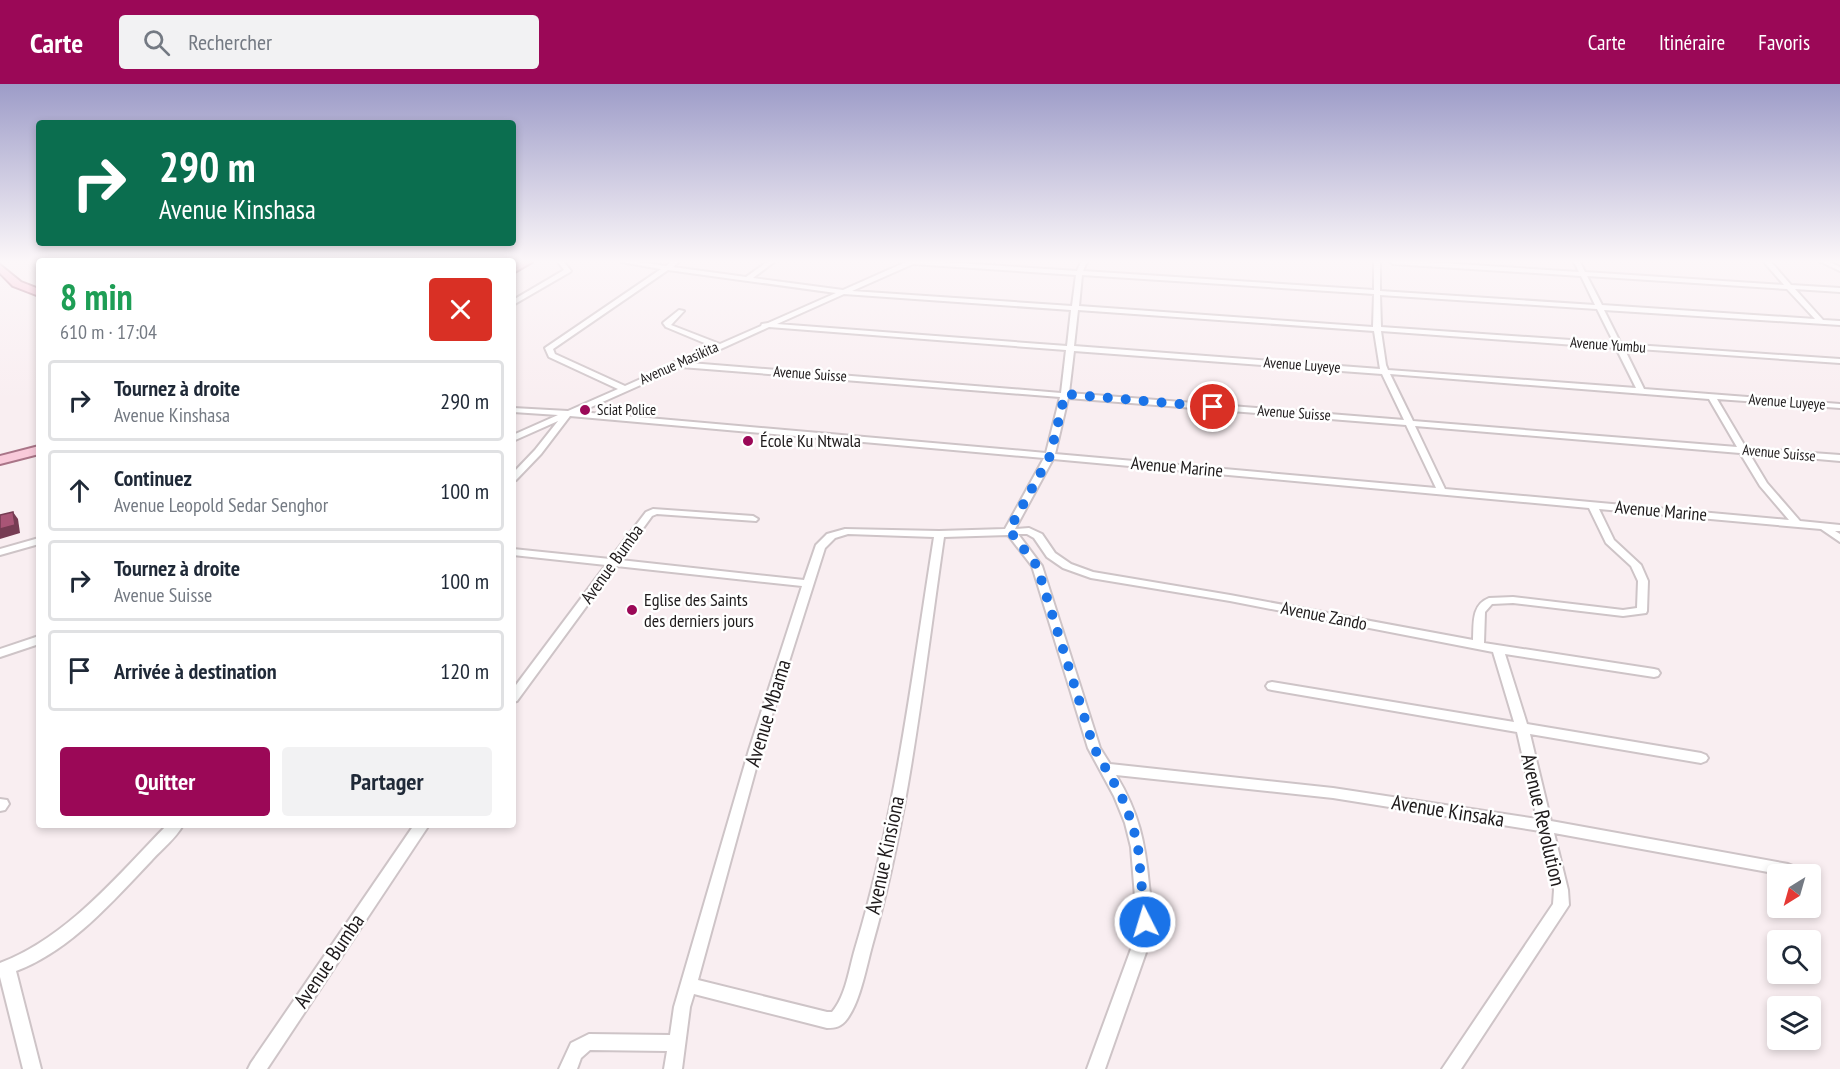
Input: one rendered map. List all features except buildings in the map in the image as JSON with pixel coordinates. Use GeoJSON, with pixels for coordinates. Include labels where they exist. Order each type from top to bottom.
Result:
{"type":"FeatureCollection","features":[{"type":"Feature","properties":{"kind":"main road"},"geometry":{"type":"LineString","coordinates":[[0,460],[36,451]]}},
{"type":"Feature","properties":{"kind":"street"},"geometry":{"type":"LineString","coordinates":[[608,308],[549,348],[552,355],[623,388]]}},
{"type":"Feature","properties":{"kind":"street","name":"Avenue Masikita"},"geometry":{"type":"LineString","coordinates":[[516,437],[804,308]]}},
{"type":"Feature","properties":{"kind":"street"},"geometry":{"type":"LineString","coordinates":[[1075,308],[1065,394],[1050,456],[1009,530],[1037,566],[1094,748],[1121,795],[1138,847],[1145,922],[1142,941],[1096,1069]]}},
{"type":"Feature","properties":{"kind":"street","name":"Avenue Yumbu"},"geometry":{"type":"LineString","coordinates":[[1075,308],[1840,361]]}},
{"type":"Feature","properties":{"kind":"street"},"geometry":{"type":"LineString","coordinates":[[1377,308],[1382,365],[1411,422],[1441,490]]}},
{"type":"Feature","properties":{"kind":"street"},"geometry":{"type":"LineString","coordinates":[[1601,308],[1840,323]]}},
{"type":"Feature","properties":{"kind":"street"},"geometry":{"type":"LineString","coordinates":[[1601,308],[1642,392]]}},
{"type":"Feature","properties":{"kind":"street"},"geometry":{"type":"LineString","coordinates":[[1808,308],[1820,321]]}},
{"type":"Feature","properties":{"kind":"street"},"geometry":{"type":"LineString","coordinates":[[681,311],[666,323],[668,326],[718,346]]}},
{"type":"Feature","properties":{"kind":"street","name":"Avenue Luyeye"},"geometry":{"type":"LineString","coordinates":[[764,326],[1840,406]]}},
{"type":"Feature","properties":{"kind":"street","name":"Avenue Suisse"},"geometry":{"type":"LineString","coordinates":[[677,364],[1840,458]]}},
{"type":"Feature","properties":{"kind":"street"},"geometry":{"type":"LineString","coordinates":[[1712,397],[1763,484],[1796,523]]}},
{"type":"Feature","properties":{"kind":"street","name":"Avenue Marine"},"geometry":{"type":"LineString","coordinates":[[516,410],[1441,490],[1840,528]]}},
{"type":"Feature","properties":{"kind":"street"},"geometry":{"type":"LineString","coordinates":[[516,475],[538,452],[568,414]]}},
{"type":"Feature","properties":{"kind":"street"},"geometry":{"type":"LineString","coordinates":[[1478,645],[1480,611],[1489,601],[1513,600],[1623,613],[1642,611],[1642,581],[1636,565],[1610,541],[1593,506]]}},
{"type":"Feature","properties":{"kind":"street","name":"Avenue Bumba"},"geometry":{"type":"LineString","coordinates":[[516,694],[614,563],[646,516],[653,512],[753,519]]}},
{"type":"Feature","properties":{"kind":"street"},"geometry":{"type":"LineString","coordinates":[[1823,526],[1840,539]]}},
{"type":"Feature","properties":{"kind":"street","name":"Avenue Mbama"},"geometry":{"type":"LineString","coordinates":[[673,1069],[682,1007],[755,750],[820,547],[837,533],[848,531],[939,534],[1009,530]]}},
{"type":"Feature","properties":{"kind":"street","name":"Avenue Zando"},"geometry":{"type":"LineString","coordinates":[[1009,530],[1034,533],[1051,555],[1067,566],[1091,576],[1242,600],[1498,649],[1654,673]]}},
{"type":"Feature","properties":{"kind":"street","name":"Avenue Kinsiona"},"geometry":{"type":"LineString","coordinates":[[689,985],[827,1020],[835,1020],[844,1010],[867,938],[889,850],[939,534]]}},
{"type":"Feature","properties":{"kind":"street"},"geometry":{"type":"LineString","coordinates":[[0,552],[36,542]]}},
{"type":"Feature","properties":{"kind":"street"},"geometry":{"type":"LineString","coordinates":[[516,552],[807,583]]}},
{"type":"Feature","properties":{"kind":"street"},"geometry":{"type":"LineString","coordinates":[[0,653],[36,641]]}},
{"type":"Feature","properties":{"kind":"street","name":"Avenue Revolution"},"geometry":{"type":"LineString","coordinates":[[1451,1069],[1561,905],[1561,890],[1522,728],[1498,649]]}},
{"type":"Feature","properties":{"kind":"street"},"geometry":{"type":"LineString","coordinates":[[1272,686],[1701,758]]}},
{"type":"Feature","properties":{"kind":"street","name":"Avenue Kinsaka"},"geometry":{"type":"LineString","coordinates":[[1106,769],[1334,793],[1546,826],[1767,866]]}},
{"type":"Feature","properties":{"kind":"street"},"geometry":{"type":"LineString","coordinates":[[32,1069],[3,969],[72,927],[101,902],[173,828]]}},
{"type":"Feature","properties":{"kind":"street","name":"Avenue Bumba"},"geometry":{"type":"LineString","coordinates":[[257,1069],[420,828]]}},
{"type":"Feature","properties":{"kind":"street"},"geometry":{"type":"LineString","coordinates":[[568,1069],[573,1054],[580,1045],[590,1042],[676,1043]]}},
{"type":"Feature","properties":{"kind":"place","name":"Sciat Police"},"geometry":{"type":"Point","coordinates":[585,410]}},
{"type":"Feature","properties":{"kind":"place","name":"École Ku Ntwala"},"geometry":{"type":"Point","coordinates":[748,441]}},
{"type":"Feature","properties":{"kind":"place","name":"Eglise des Saints des derniers jours"},"geometry":{"type":"Point","coordinates":[632,610]}},
{"type":"Feature","properties":{"kind":"route"},"geometry":{"type":"LineString","coordinates":[[1145,922],[1138,847],[1132,823],[1121,795],[1094,748],[1037,566],[1009,530],[1050,456],[1065,394],[1213,407]]}}]}
